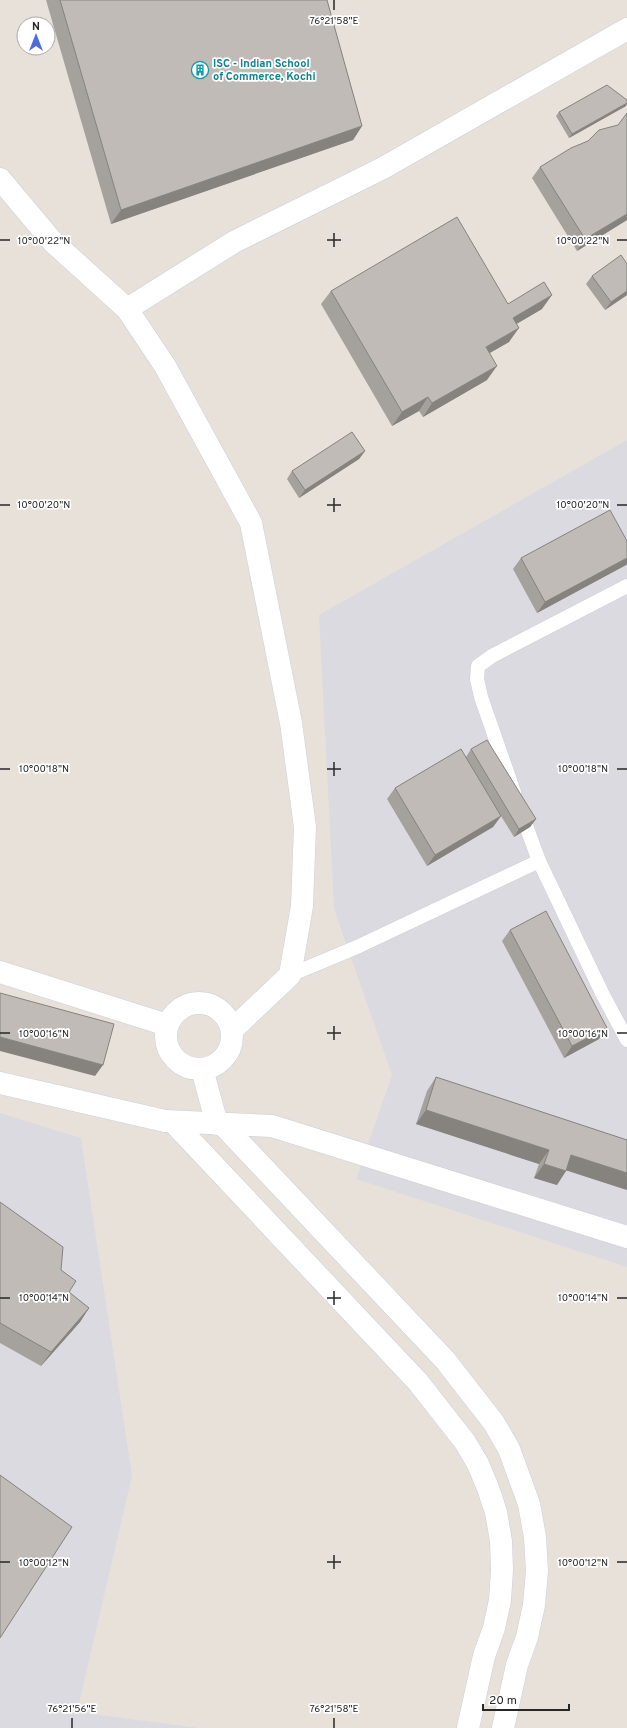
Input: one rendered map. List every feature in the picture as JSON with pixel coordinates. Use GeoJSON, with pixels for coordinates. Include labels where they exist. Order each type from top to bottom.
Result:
{"type":"FeatureCollection","features":[{"type":"Feature","properties":{"kind":"street"},"geometry":{"type":"LineString","coordinates":[[127,309],[234,242],[383,168],[627,29]]}},
{"type":"Feature","properties":{"kind":"street"},"geometry":{"type":"LineString","coordinates":[[0,179],[53,242],[127,309],[164,366],[251,523],[291,723],[305,827],[302,906],[290,975],[232,1030]]}},
{"type":"Feature","properties":{"kind":"street"},"geometry":{"type":"LineString","coordinates":[[0,972],[167,1025]]}},
{"type":"Feature","properties":{"kind":"street"},"geometry":{"type":"LineString","coordinates":[[201,1003],[212,1006],[221,1012],[232,1030],[232,1040],[229,1051],[222,1060],[213,1066],[202,1069],[191,1069],[172,1057],[167,1047],[165,1036],[167,1025],[173,1015],[181,1008],[190,1004],[201,1003]]}},
{"type":"Feature","properties":{"kind":"street"},"geometry":{"type":"LineString","coordinates":[[202,1069],[220,1125],[445,1360],[494,1423],[509,1449],[529,1504],[535,1537],[537,1571],[534,1605],[527,1637],[517,1666],[503,1728]]}},
{"type":"Feature","properties":{"kind":"street"},"geometry":{"type":"LineString","coordinates":[[0,1083],[169,1122],[272,1126],[627,1236]]}},
{"type":"Feature","properties":{"kind":"street"},"geometry":{"type":"LineString","coordinates":[[169,1122],[418,1382],[466,1442],[478,1464],[496,1512],[501,1541],[502,1570],[500,1600],[494,1628],[484,1656],[468,1728]]}},
{"type":"Feature","properties":{"kind":"lane"},"geometry":{"type":"LineString","coordinates":[[627,586],[492,656],[478,666],[477,679],[481,697],[539,861],[602,993],[627,1040]]}},
{"type":"Feature","properties":{"kind":"lane"},"geometry":{"type":"LineString","coordinates":[[290,975],[356,947],[539,861]]}},
{"type":"Feature","properties":{"kind":"shaded area"},"geometry":{"type":"Polygon","coordinates":[[[627,440],[627,1267],[356,1179],[392,1075],[334,909],[319,615],[627,440]]]}},
{"type":"Feature","properties":{"kind":"shaded area"},"geometry":{"type":"Polygon","coordinates":[[[0,1113],[81,1138],[132,1476],[77,1712],[199,1728],[0,1728],[0,1113]]]}},
{"type":"Feature","properties":{"kind":"building","name":"ISC - Indian School of Commerce, Kochi"},"geometry":{"type":"Polygon","coordinates":[[[60,0],[327,0],[362,126],[121,210],[60,0]]]}},
{"type":"Feature","properties":{"kind":"building"},"geometry":{"type":"Polygon","coordinates":[[[607,85],[627,100],[627,103],[572,134],[559,112],[607,85]]]}},
{"type":"Feature","properties":{"kind":"building"},"geometry":{"type":"Polygon","coordinates":[[[627,113],[627,214],[585,239],[540,167],[571,148],[588,141],[599,130],[618,125],[627,113]]]}},
{"type":"Feature","properties":{"kind":"building"},"geometry":{"type":"Polygon","coordinates":[[[457,217],[508,304],[544,282],[552,295],[513,318],[519,328],[486,347],[497,366],[432,403],[428,397],[402,412],[331,291],[457,217]]]}},
{"type":"Feature","properties":{"kind":"building"},"geometry":{"type":"Polygon","coordinates":[[[621,255],[627,264],[627,291],[611,302],[592,276],[621,255]]]}},
{"type":"Feature","properties":{"kind":"building"},"geometry":{"type":"Polygon","coordinates":[[[352,432],[365,451],[305,490],[292,471],[352,432]]]}},
{"type":"Feature","properties":{"kind":"building"},"geometry":{"type":"Polygon","coordinates":[[[610,510],[627,541],[627,558],[545,602],[521,558],[610,510]]]}},
{"type":"Feature","properties":{"kind":"building"},"geometry":{"type":"Polygon","coordinates":[[[487,740],[536,819],[519,829],[471,749],[487,740]]]}},
{"type":"Feature","properties":{"kind":"building"},"geometry":{"type":"Polygon","coordinates":[[[461,749],[501,816],[435,855],[395,788],[461,749]]]}},
{"type":"Feature","properties":{"kind":"building"},"geometry":{"type":"Polygon","coordinates":[[[546,911],[607,1028],[572,1046],[510,930],[546,911]]]}},
{"type":"Feature","properties":{"kind":"building"},"geometry":{"type":"Polygon","coordinates":[[[0,993],[114,1024],[103,1065],[0,1037],[0,993]]]}},
{"type":"Feature","properties":{"kind":"building"},"geometry":{"type":"Polygon","coordinates":[[[436,1077],[627,1140],[627,1173],[571,1155],[566,1171],[544,1164],[549,1150],[426,1110],[436,1077]]]}},
{"type":"Feature","properties":{"kind":"building"},"geometry":{"type":"Polygon","coordinates":[[[0,1202],[63,1247],[61,1270],[76,1281],[69,1292],[89,1308],[51,1352],[0,1323],[0,1202]]]}},
{"type":"Feature","properties":{"kind":"building"},"geometry":{"type":"Polygon","coordinates":[[[0,1475],[72,1527],[0,1638],[0,1475]]]}},
{"type":"Feature","properties":{"kind":"place","name":"ISC - Indian School of Commerce, Kochi"},"geometry":{"type":"Point","coordinates":[200,70]}}]}
